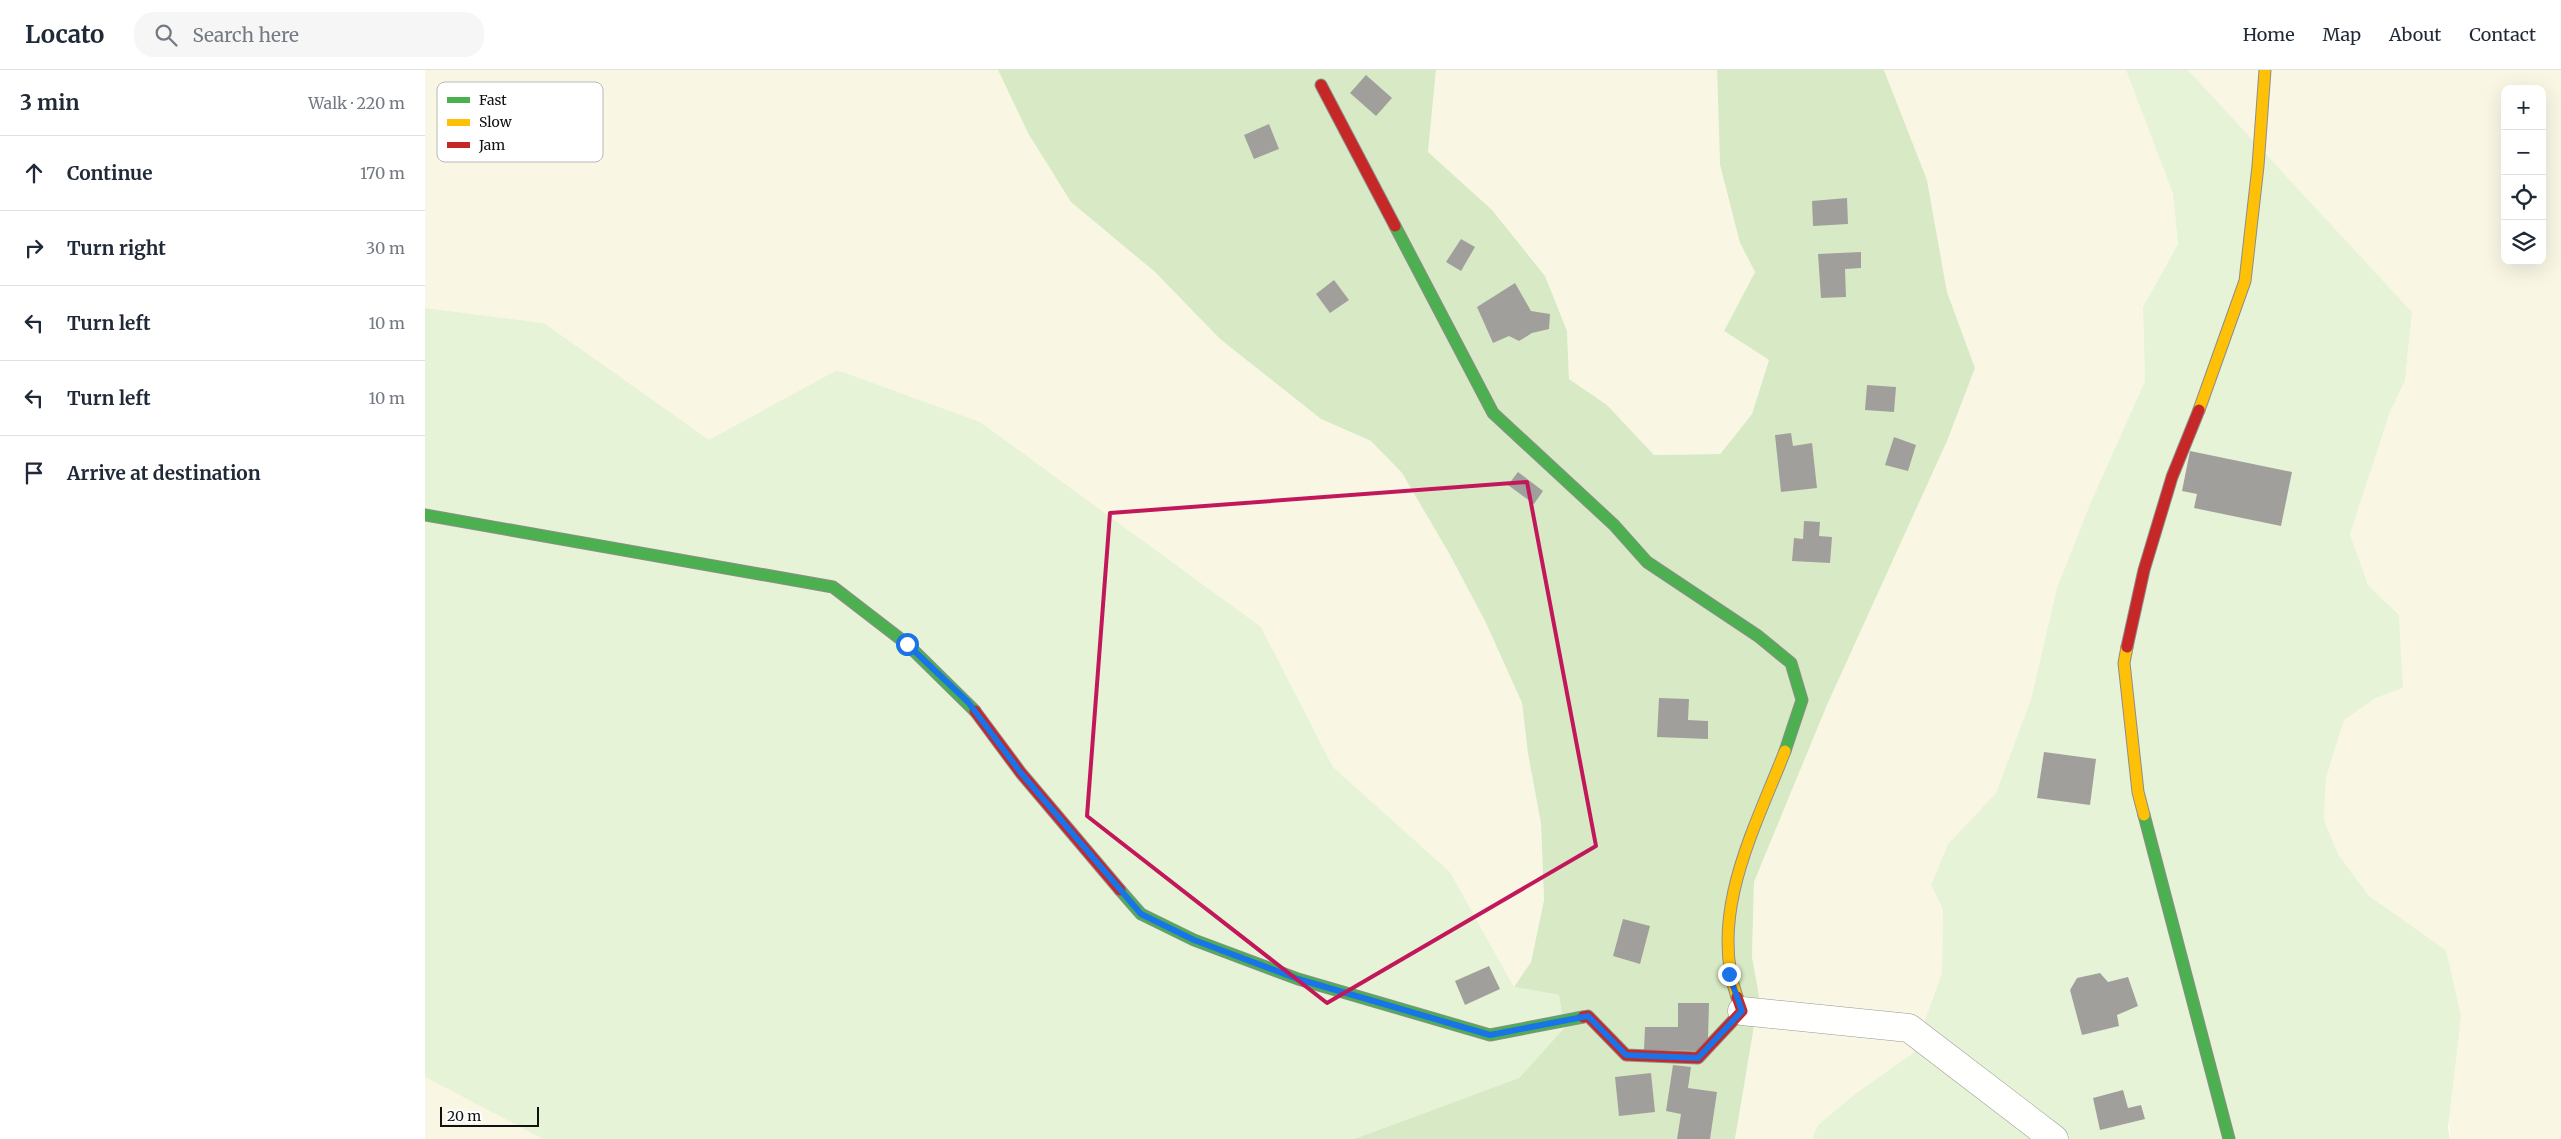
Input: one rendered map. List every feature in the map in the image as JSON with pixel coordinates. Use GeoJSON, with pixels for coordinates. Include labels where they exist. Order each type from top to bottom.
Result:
{"type":"FeatureCollection","features":[{"type":"Feature","properties":{"kind":"street"},"geometry":{"type":"LineString","coordinates":[[2229,1139],[2139,792],[2124,663],[2144,570],[2172,477],[2211,382],[2245,281],[2258,166],[2265,70]]}},
{"type":"Feature","properties":{"kind":"street"},"geometry":{"type":"LineString","coordinates":[[1321,85],[1493,412],[1614,525],[1647,562],[1758,636],[1791,662],[1802,700],[1786,750],[1743,856],[1730,903],[1729,974],[1742,1011]]}},
{"type":"Feature","properties":{"kind":"street"},"geometry":{"type":"LineString","coordinates":[[425,515],[833,586],[907,644],[968,702],[1021,773],[1141,914],[1194,940],[1298,979],[1490,1035],[1588,1016],[1626,1055],[1698,1058],[1742,1011]]}},
{"type":"Feature","properties":{"kind":"street"},"geometry":{"type":"LineString","coordinates":[[1742,1011],[1909,1028],[2054,1139]]}},
{"type":"Feature","properties":{"kind":"highlighted area"},"geometry":{"type":"Polygon","coordinates":[[[1527,482],[1596,846],[1327,1003],[1087,816],[1110,513],[1527,482]]]}},
{"type":"Feature","properties":{"kind":"shaded area"},"geometry":{"type":"Polygon","coordinates":[[[425,70],[998,70],[1028,133],[1155,272],[1220,339],[1321,419],[1371,441],[1402,473],[1450,555],[1486,623],[1522,703],[1528,754],[1541,824],[1544,900],[1531,962],[1514,987],[1450,872],[1333,767],[1261,627],[837,370],[709,441],[544,323],[425,308],[425,70]]]}},
{"type":"Feature","properties":{"kind":"shaded area"},"geometry":{"type":"Polygon","coordinates":[[[1436,70],[1717,70],[1720,165],[1740,243],[1755,272],[1724,331],[1769,360],[1752,414],[1719,454],[1654,455],[1607,405],[1569,379],[1567,331],[1428,152],[1436,70]]]}},
{"type":"Feature","properties":{"kind":"shaded area"},"geometry":{"type":"Polygon","coordinates":[[[1884,70],[2126,70],[2173,194],[2178,244],[2143,307],[2145,381],[2090,504],[2057,588],[2031,699],[1996,793],[1948,844],[1931,885],[1943,910],[1942,973],[1913,1053],[1859,1091],[1818,1125],[1812,1139],[1735,1139],[1758,996],[1752,957],[1754,882],[1827,705],[1975,368],[1947,292],[1927,180],[1884,70]]]}},
{"type":"Feature","properties":{"kind":"shaded area"},"geometry":{"type":"Polygon","coordinates":[[[2188,70],[2561,70],[2561,1139],[2450,1139],[2446,950],[2369,896],[2338,854],[2324,820],[2326,778],[2344,720],[2376,698],[2403,688],[2399,615],[2368,585],[2350,534],[2390,412],[2405,381],[2412,312],[2188,70]]]}},
{"type":"Feature","properties":{"kind":"shaded area"},"geometry":{"type":"Polygon","coordinates":[[[425,1077],[543,1139],[425,1139],[425,1077]]]}},
{"type":"Feature","properties":{"kind":"green space"},"geometry":{"type":"Polygon","coordinates":[[[998,70],[1436,70],[1428,152],[1492,210],[1545,276],[1567,331],[1569,379],[1607,405],[1654,455],[1720,454],[1752,414],[1769,360],[1724,331],[1755,272],[1740,243],[1720,165],[1717,70],[1884,70],[1927,180],[1947,292],[1975,368],[1947,441],[1827,705],[1754,882],[1752,957],[1759,996],[1735,1139],[1354,1139],[1519,1078],[1564,1028],[1559,995],[1514,987],[1531,962],[1544,900],[1541,824],[1528,754],[1522,703],[1486,623],[1450,555],[1402,473],[1371,441],[1321,419],[1220,339],[1155,272],[1071,202],[1028,133],[998,70]]]}},
{"type":"Feature","properties":{"kind":"green space"},"geometry":{"type":"Polygon","coordinates":[[[2126,70],[2188,70],[2412,312],[2405,381],[2390,412],[2350,534],[2368,585],[2399,615],[2403,688],[2376,698],[2344,720],[2326,778],[2324,820],[2338,854],[2369,896],[2446,950],[2461,1016],[2448,1128],[2450,1139],[1812,1139],[1818,1125],[1859,1091],[1913,1053],[1942,973],[1943,910],[1931,885],[1948,844],[1996,793],[2031,699],[2057,588],[2090,504],[2145,381],[2143,307],[2178,244],[2173,194],[2126,70]]]}},
{"type":"Feature","properties":{"kind":"green space"},"geometry":{"type":"Polygon","coordinates":[[[425,308],[544,323],[709,440],[837,370],[980,422],[1261,627],[1333,767],[1450,872],[1514,987],[1559,995],[1564,1028],[1519,1078],[1354,1139],[543,1139],[425,1077],[425,308]]]}},
{"type":"Feature","properties":{"kind":"building"},"geometry":{"type":"Polygon","coordinates":[[[1366,75],[1392,98],[1376,116],[1350,93],[1366,75]]]}},
{"type":"Feature","properties":{"kind":"building"},"geometry":{"type":"Polygon","coordinates":[[[1269,124],[1279,149],[1254,159],[1244,135],[1269,124]]]}},
{"type":"Feature","properties":{"kind":"building"},"geometry":{"type":"Polygon","coordinates":[[[1847,198],[1848,224],[1813,226],[1812,201],[1847,198]]]}},
{"type":"Feature","properties":{"kind":"building"},"geometry":{"type":"Polygon","coordinates":[[[1461,239],[1475,247],[1461,271],[1446,262],[1461,239]]]}},
{"type":"Feature","properties":{"kind":"building"},"geometry":{"type":"Polygon","coordinates":[[[1861,252],[1861,268],[1845,269],[1846,297],[1821,298],[1818,254],[1861,252]]]}},
{"type":"Feature","properties":{"kind":"building"},"geometry":{"type":"Polygon","coordinates":[[[1334,280],[1349,300],[1330,313],[1316,294],[1334,280]]]}},
{"type":"Feature","properties":{"kind":"building"},"geometry":{"type":"Polygon","coordinates":[[[1515,283],[1531,311],[1550,314],[1549,329],[1532,333],[1519,341],[1509,336],[1493,343],[1477,307],[1515,283]]]}},
{"type":"Feature","properties":{"kind":"building"},"geometry":{"type":"Polygon","coordinates":[[[1867,385],[1896,387],[1894,412],[1865,410],[1867,385]]]}},
{"type":"Feature","properties":{"kind":"building"},"geometry":{"type":"Polygon","coordinates":[[[1791,433],[1793,446],[1812,443],[1817,488],[1781,492],[1775,435],[1791,433]]]}},
{"type":"Feature","properties":{"kind":"building"},"geometry":{"type":"Polygon","coordinates":[[[1894,437],[1916,445],[1908,471],[1885,465],[1894,437]]]}},
{"type":"Feature","properties":{"kind":"building"},"geometry":{"type":"Polygon","coordinates":[[[2190,451],[2292,472],[2281,526],[2194,508],[2197,494],[2182,491],[2190,451]]]}},
{"type":"Feature","properties":{"kind":"building"},"geometry":{"type":"Polygon","coordinates":[[[1518,472],[1543,491],[1534,504],[1508,485],[1518,472]]]}},
{"type":"Feature","properties":{"kind":"building"},"geometry":{"type":"Polygon","coordinates":[[[1804,521],[1820,522],[1819,536],[1832,537],[1830,563],[1792,561],[1794,538],[1803,539],[1804,521]]]}},
{"type":"Feature","properties":{"kind":"building"},"geometry":{"type":"Polygon","coordinates":[[[1659,698],[1689,699],[1688,720],[1708,721],[1708,739],[1657,737],[1659,698]]]}},
{"type":"Feature","properties":{"kind":"building"},"geometry":{"type":"Polygon","coordinates":[[[2044,752],[2096,759],[2090,805],[2037,798],[2044,752]]]}},
{"type":"Feature","properties":{"kind":"building"},"geometry":{"type":"Polygon","coordinates":[[[1623,919],[1650,926],[1640,964],[1613,956],[1623,919]]]}},
{"type":"Feature","properties":{"kind":"building"},"geometry":{"type":"Polygon","coordinates":[[[1489,966],[1500,989],[1465,1005],[1455,981],[1489,966]]]}},
{"type":"Feature","properties":{"kind":"building"},"geometry":{"type":"Polygon","coordinates":[[[2100,973],[2108,982],[2128,977],[2138,1006],[2117,1015],[2119,1026],[2082,1035],[2070,990],[2077,978],[2100,973]]]}},
{"type":"Feature","properties":{"kind":"building"},"geometry":{"type":"Polygon","coordinates":[[[1678,1003],[1709,1003],[1708,1040],[1697,1051],[1644,1050],[1645,1027],[1678,1027],[1678,1003]]]}},
{"type":"Feature","properties":{"kind":"building"},"geometry":{"type":"Polygon","coordinates":[[[1673,1065],[1691,1067],[1688,1088],[1717,1092],[1710,1139],[1677,1139],[1681,1114],[1666,1111],[1673,1065]]]}},
{"type":"Feature","properties":{"kind":"building"},"geometry":{"type":"Polygon","coordinates":[[[1651,1073],[1655,1112],[1619,1116],[1615,1077],[1651,1073]]]}},
{"type":"Feature","properties":{"kind":"building"},"geometry":{"type":"Polygon","coordinates":[[[2123,1090],[2128,1108],[2141,1105],[2145,1119],[2100,1130],[2093,1098],[2123,1090]]]}},
{"type":"Feature","properties":{"kind":"traffic: fast"},"geometry":{"type":"LineString","coordinates":[[1395,226],[1493,413],[1614,525],[1647,562],[1758,636],[1791,663],[1802,700],[1785,751]]}},
{"type":"Feature","properties":{"kind":"traffic: fast"},"geometry":{"type":"LineString","coordinates":[[425,515],[833,587],[907,644],[975,711]]}},
{"type":"Feature","properties":{"kind":"traffic: fast"},"geometry":{"type":"LineString","coordinates":[[2144,815],[2229,1139]]}},
{"type":"Feature","properties":{"kind":"traffic: fast"},"geometry":{"type":"LineString","coordinates":[[1120,890],[1141,914],[1194,940],[1298,979],[1490,1035],[1583,1017]]}},
{"type":"Feature","properties":{"kind":"traffic: slow"},"geometry":{"type":"LineString","coordinates":[[2199,410],[2245,281],[2258,166],[2265,70]]}},
{"type":"Feature","properties":{"kind":"traffic: slow"},"geometry":{"type":"LineString","coordinates":[[2127,647],[2124,663],[2138,792],[2144,815]]}},
{"type":"Feature","properties":{"kind":"traffic: slow"},"geometry":{"type":"LineString","coordinates":[[1737,997],[1730,966],[1728,934],[1732,903],[1749,841],[1785,751]]}},
{"type":"Feature","properties":{"kind":"traffic: jam"},"geometry":{"type":"LineString","coordinates":[[1321,85],[1395,226]]}},
{"type":"Feature","properties":{"kind":"traffic: jam"},"geometry":{"type":"LineString","coordinates":[[2127,647],[2144,570],[2172,477],[2199,410]]}},
{"type":"Feature","properties":{"kind":"traffic: jam"},"geometry":{"type":"LineString","coordinates":[[975,711],[1021,773],[1120,890]]}},
{"type":"Feature","properties":{"kind":"traffic: jam"},"geometry":{"type":"LineString","coordinates":[[1583,1017],[1588,1016],[1626,1055],[1698,1058],[1742,1011],[1737,997]]}},
{"type":"Feature","properties":{"kind":"route"},"geometry":{"type":"LineString","coordinates":[[907,644],[968,702],[1021,773],[1141,914],[1194,940],[1298,979],[1490,1035],[1588,1016],[1626,1055],[1698,1058],[1742,1011],[1729,974]]}}]}
